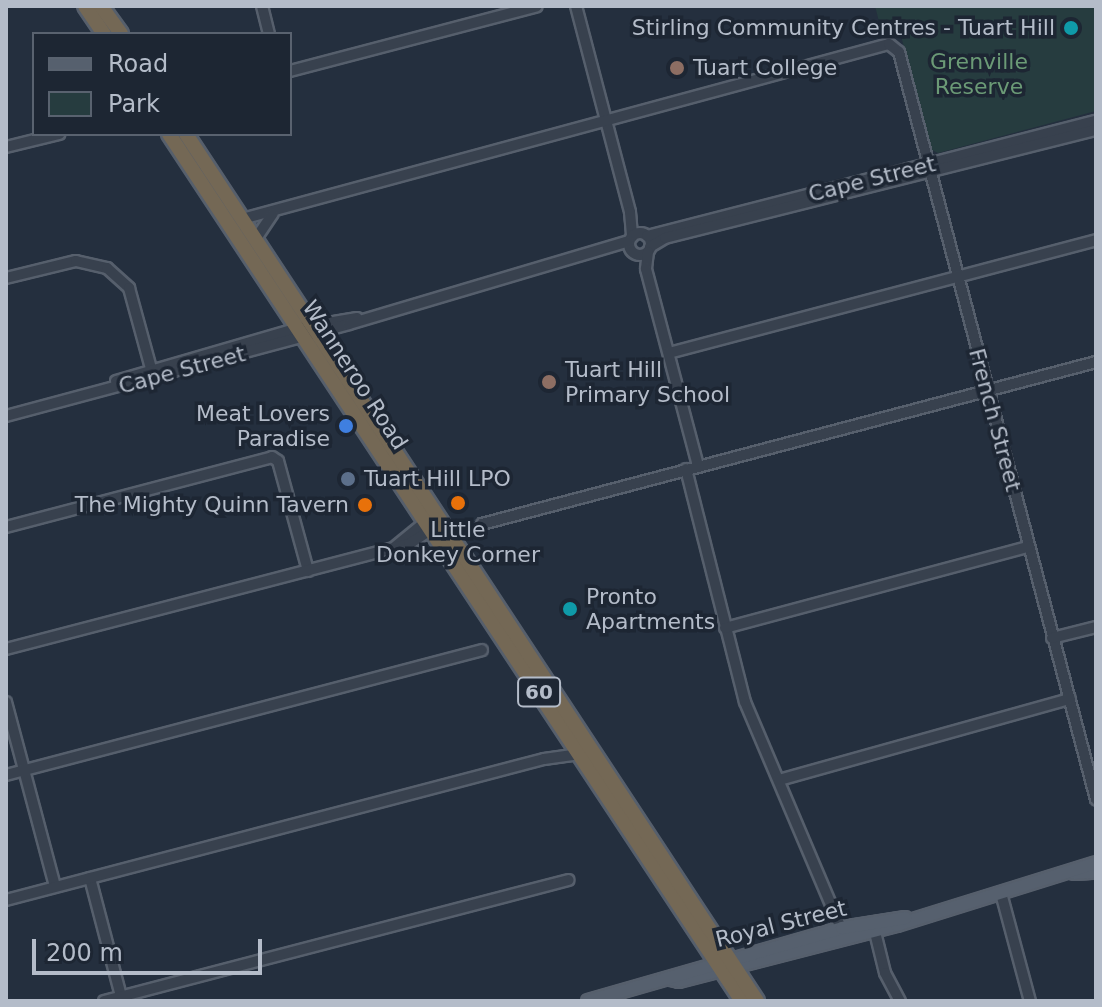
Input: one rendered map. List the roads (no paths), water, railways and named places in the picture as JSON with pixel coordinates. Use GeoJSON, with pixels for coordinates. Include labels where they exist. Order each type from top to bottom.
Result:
{"type":"FeatureCollection","features":[{"type":"Feature","properties":{"kind":"highway"},"geometry":{"type":"LineString","coordinates":[[85,6],[103,32]]}},
{"type":"Feature","properties":{"kind":"highway"},"geometry":{"type":"LineString","coordinates":[[101,6],[120,32]]}},
{"type":"Feature","properties":{"kind":"highway","name":"Wanneroo Road"},"geometry":{"type":"LineString","coordinates":[[170,136],[284,307],[329,350],[386,435],[434,522],[564,730],[725,964],[757,1001]]}},
{"type":"Feature","properties":{"kind":"highway","name":"Wanneroo Road"},"geometry":{"type":"LineString","coordinates":[[187,136],[255,240],[369,437],[414,506],[434,522],[725,964],[742,1001]]}},
{"type":"Feature","properties":{"kind":"highway"},"geometry":{"type":"LineString","coordinates":[[360,396],[373,431],[369,437]]}},
{"type":"Feature","properties":{"kind":"highway"},"geometry":{"type":"LineString","coordinates":[[386,435],[385,452],[414,506]]}},
{"type":"Feature","properties":{"kind":"main road","name":"Royal Street"},"geometry":{"type":"LineString","coordinates":[[588,1001],[1001,893],[1074,873],[1096,863]]}},
{"type":"Feature","properties":{"kind":"main road","name":"Royal Street"},"geometry":{"type":"LineString","coordinates":[[1074,873],[1096,872]]}},
{"type":"Feature","properties":{"kind":"street"},"geometry":{"type":"LineString","coordinates":[[262,6],[268,32]]}},
{"type":"Feature","properties":{"kind":"street"},"geometry":{"type":"LineString","coordinates":[[292,70],[537,6]]}},
{"type":"Feature","properties":{"kind":"street"},"geometry":{"type":"LineString","coordinates":[[576,6],[698,466]]}},
{"type":"Feature","properties":{"kind":"street","name":"French Street"},"geometry":{"type":"LineString","coordinates":[[605,120],[889,44],[899,52],[1096,799]]}},
{"type":"Feature","properties":{"kind":"street"},"geometry":{"type":"LineString","coordinates":[[242,219],[284,204],[605,120]]}},
{"type":"Feature","properties":{"kind":"street","name":"Cape Street"},"geometry":{"type":"LineString","coordinates":[[930,169],[1096,121]]}},
{"type":"Feature","properties":{"kind":"street","name":"Cape Street"},"geometry":{"type":"LineString","coordinates":[[6,413],[609,250],[1096,130]]}},
{"type":"Feature","properties":{"kind":"street"},"geometry":{"type":"LineString","coordinates":[[6,147],[51,136]]}},
{"type":"Feature","properties":{"kind":"street"},"geometry":{"type":"LineString","coordinates":[[255,240],[266,220],[284,204]]}},
{"type":"Feature","properties":{"kind":"street"},"geometry":{"type":"LineString","coordinates":[[669,353],[1096,240]]}},
{"type":"Feature","properties":{"kind":"street"},"geometry":{"type":"LineString","coordinates":[[6,278],[76,261],[107,268],[129,288],[153,374]]}},
{"type":"Feature","properties":{"kind":"street"},"geometry":{"type":"LineString","coordinates":[[272,336],[284,321],[284,307]]}},
{"type":"Feature","properties":{"kind":"street","name":"Cape Street"},"geometry":{"type":"LineString","coordinates":[[153,374],[272,336],[345,325],[357,318]]}},
{"type":"Feature","properties":{"kind":"street"},"geometry":{"type":"LineString","coordinates":[[329,350],[345,325]]}},
{"type":"Feature","properties":{"kind":"street"},"geometry":{"type":"LineString","coordinates":[[482,524],[1096,362]]}},
{"type":"Feature","properties":{"kind":"street"},"geometry":{"type":"LineString","coordinates":[[6,527],[272,457],[278,461],[308,571]]}},
{"type":"Feature","properties":{"kind":"street"},"geometry":{"type":"LineString","coordinates":[[686,469],[745,702],[832,902],[841,933]]}},
{"type":"Feature","properties":{"kind":"street"},"geometry":{"type":"LineString","coordinates":[[6,649],[396,546],[434,522]]}},
{"type":"Feature","properties":{"kind":"street"},"geometry":{"type":"LineString","coordinates":[[725,628],[1028,547]]}},
{"type":"Feature","properties":{"kind":"street"},"geometry":{"type":"LineString","coordinates":[[1052,638],[1096,627]]}},
{"type":"Feature","properties":{"kind":"street"},"geometry":{"type":"LineString","coordinates":[[6,775],[482,650]]}},
{"type":"Feature","properties":{"kind":"street"},"geometry":{"type":"LineString","coordinates":[[779,780],[1070,699]]}},
{"type":"Feature","properties":{"kind":"street"},"geometry":{"type":"LineString","coordinates":[[6,702],[55,886]]}},
{"type":"Feature","properties":{"kind":"street"},"geometry":{"type":"LineString","coordinates":[[544,759],[562,746],[564,730]]}},
{"type":"Feature","properties":{"kind":"street"},"geometry":{"type":"LineString","coordinates":[[6,900],[544,759],[580,754]]}},
{"type":"Feature","properties":{"kind":"street"},"geometry":{"type":"LineString","coordinates":[[90,878],[121,999]]}},
{"type":"Feature","properties":{"kind":"street"},"geometry":{"type":"LineString","coordinates":[[104,1001],[569,880]]}},
{"type":"Feature","properties":{"kind":"street"},"geometry":{"type":"LineString","coordinates":[[1001,893],[1030,1001]]}},
{"type":"Feature","properties":{"kind":"street"},"geometry":{"type":"LineString","coordinates":[[873,926],[885,973],[900,1001]]}},
{"type":"Feature","properties":{"kind":"place","name":"Stirling Community Centres - Tuart Hill"},"geometry":{"type":"Point","coordinates":[1071,28]}},
{"type":"Feature","properties":{"kind":"place","name":"Tuart College"},"geometry":{"type":"Point","coordinates":[677,68]}},
{"type":"Feature","properties":{"kind":"place","name":"Tuart Hill Primary School"},"geometry":{"type":"Point","coordinates":[549,382]}},
{"type":"Feature","properties":{"kind":"place","name":"Meat Lovers Paradise"},"geometry":{"type":"Point","coordinates":[346,426]}},
{"type":"Feature","properties":{"kind":"place","name":"Tuart Hill LPO"},"geometry":{"type":"Point","coordinates":[348,479]}},
{"type":"Feature","properties":{"kind":"place","name":"Little Donkey Corner"},"geometry":{"type":"Point","coordinates":[458,503]}},
{"type":"Feature","properties":{"kind":"place","name":"The Mighty Quinn Tavern"},"geometry":{"type":"Point","coordinates":[365,505]}},
{"type":"Feature","properties":{"kind":"place","name":"Pronto Apartments"},"geometry":{"type":"Point","coordinates":[570,609]}},
{"type":"Feature","properties":{"kind":"park label","name":"Grenville Reserve"},"geometry":{"type":"Point","coordinates":[979,74]}}]}
